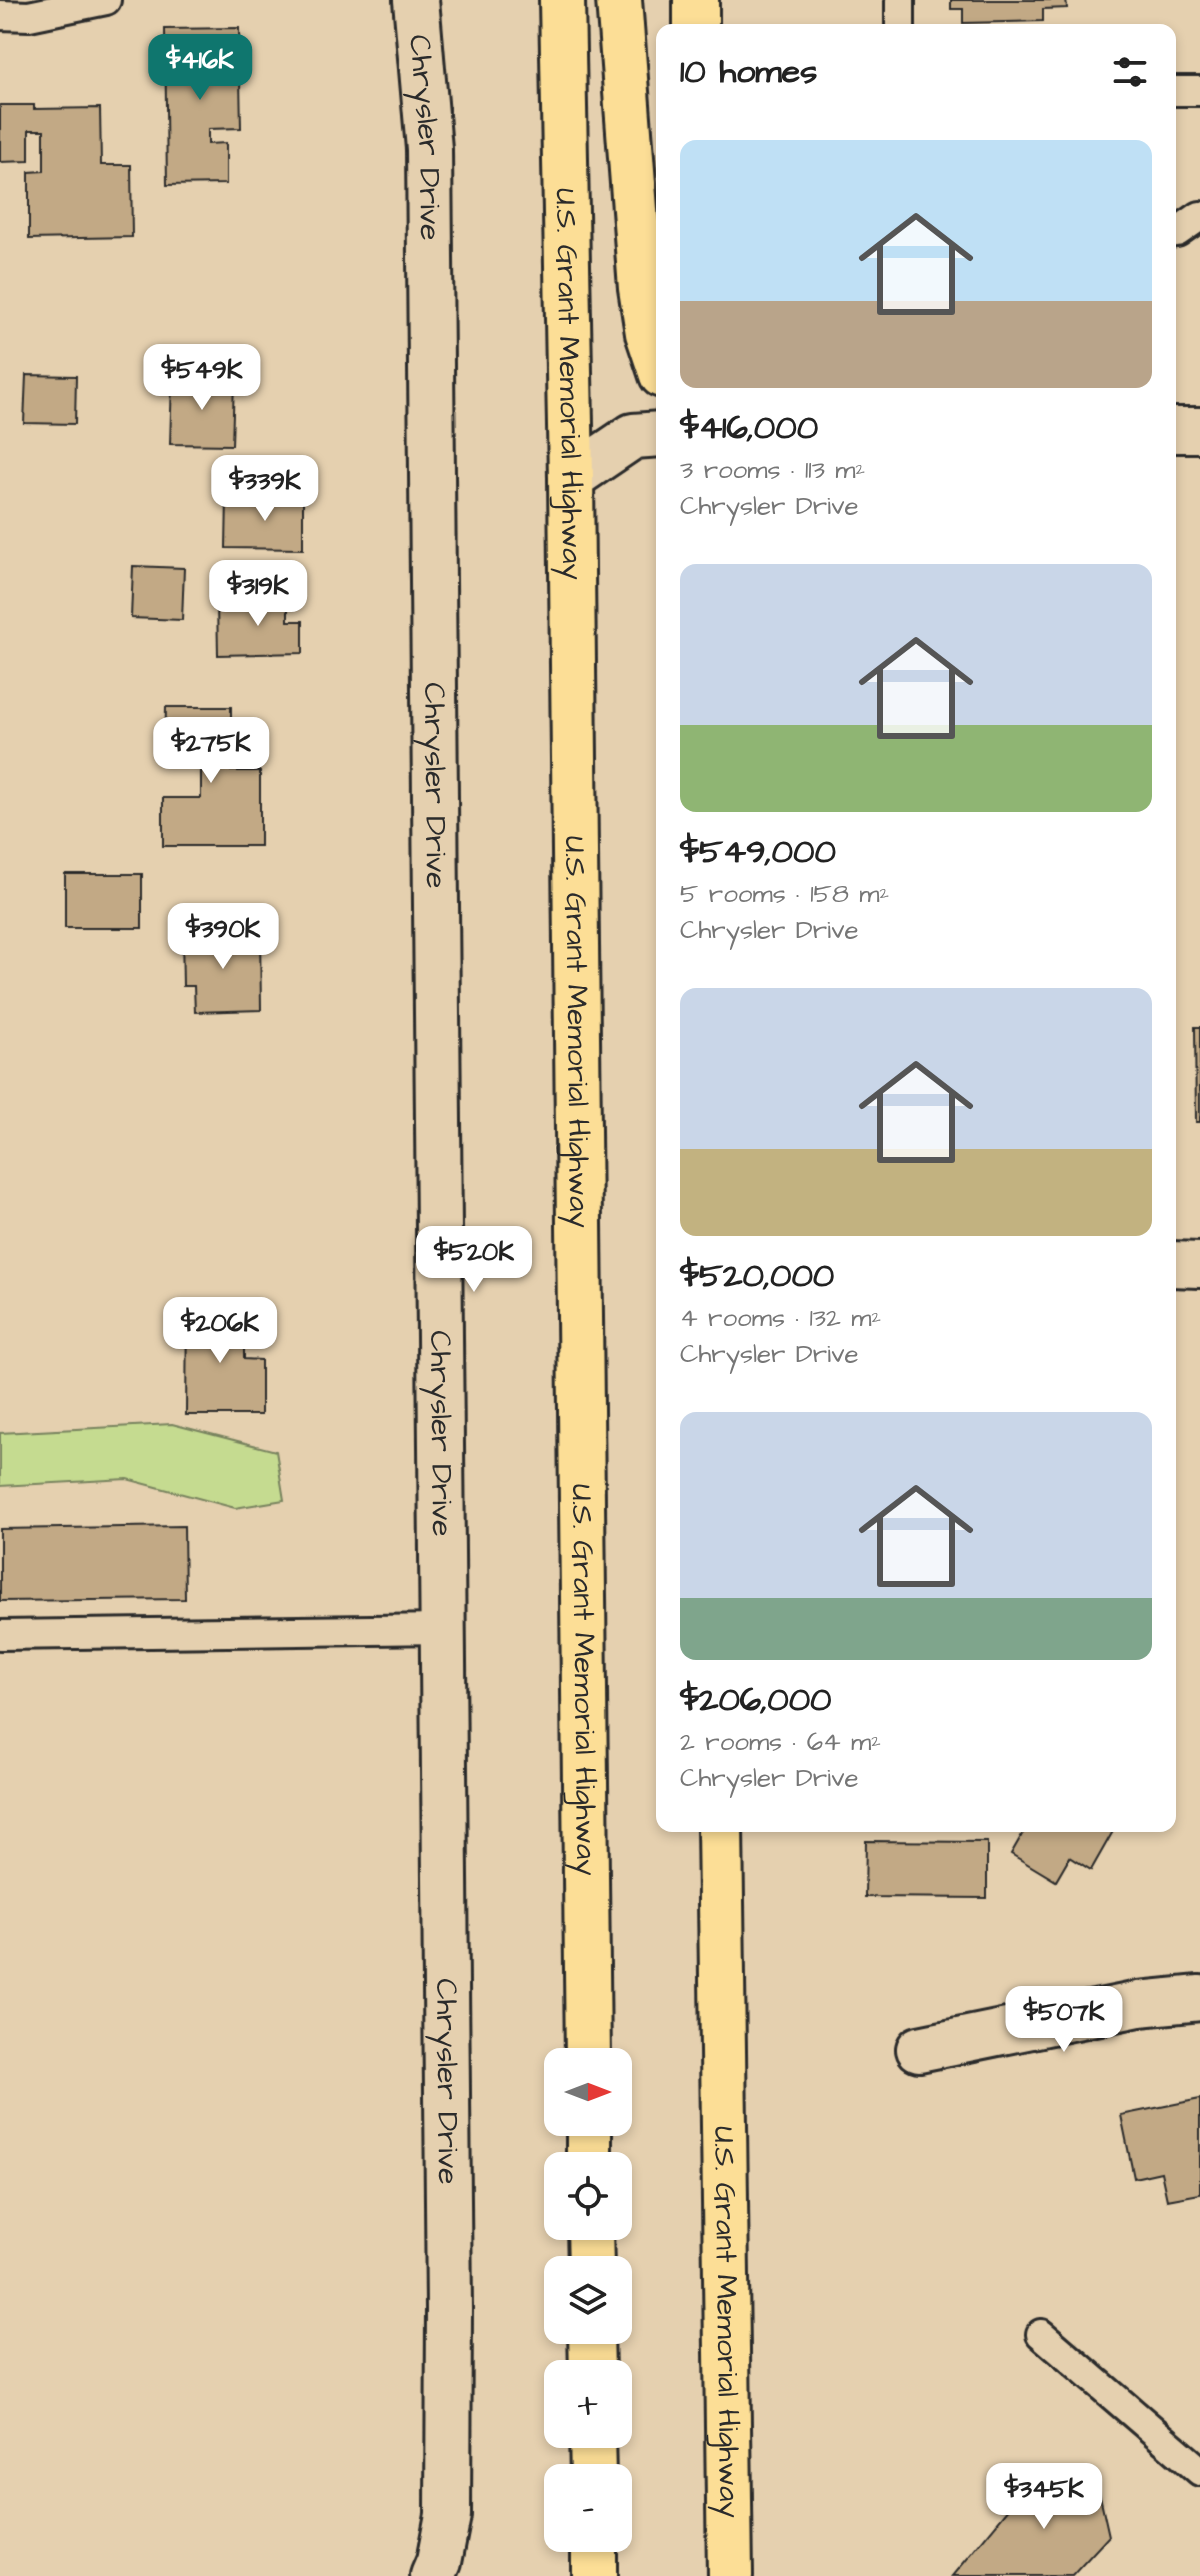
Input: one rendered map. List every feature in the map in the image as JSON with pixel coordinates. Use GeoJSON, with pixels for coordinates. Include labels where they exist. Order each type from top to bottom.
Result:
{"type":"FeatureCollection","features":[{"type":"Feature","properties":{"kind":"main road","name":"U.S. Grant Memorial Highway"},"geometry":{"type":"LineString","coordinates":[[562,0],[571,478],[588,2048]]}},
{"type":"Feature","properties":{"kind":"main road"},"geometry":{"type":"LineString","coordinates":[[619,0],[641,288],[648,333],[656,357]]}},
{"type":"Feature","properties":{"kind":"main road"},"geometry":{"type":"LineString","coordinates":[[696,0],[696,24]]}},
{"type":"Feature","properties":{"kind":"main road","name":"U.S. Grant Memorial Highway"},"geometry":{"type":"LineString","coordinates":[[720,1832],[730,2576]]}},
{"type":"Feature","properties":{"kind":"main road"},"geometry":{"type":"LineString","coordinates":[[594,2552],[594,2576]]}},
{"type":"Feature","properties":{"kind":"street","name":"Chrysler Drive"},"geometry":{"type":"LineString","coordinates":[[416,0],[429,149],[449,2309],[448,2515],[439,2562],[433,2576]]}},
{"type":"Feature","properties":{"kind":"street"},"geometry":{"type":"LineString","coordinates":[[1176,430],[1200,430]]}},
{"type":"Feature","properties":{"kind":"street"},"geometry":{"type":"LineString","coordinates":[[571,478],[633,436],[656,434]]}},
{"type":"Feature","properties":{"kind":"street"},"geometry":{"type":"LineString","coordinates":[[1176,1264],[1200,1265]]}},
{"type":"Feature","properties":{"kind":"street"},"geometry":{"type":"LineString","coordinates":[[919,2049],[1139,2004],[1200,1998]]}},
{"type":"Feature","properties":{"kind":"lane"},"geometry":{"type":"LineString","coordinates":[[0,15],[29,16],[106,0]]}},
{"type":"Feature","properties":{"kind":"lane"},"geometry":{"type":"LineString","coordinates":[[900,0],[900,24]]}},
{"type":"Feature","properties":{"kind":"lane"},"geometry":{"type":"LineString","coordinates":[[1176,91],[1200,91]]}},
{"type":"Feature","properties":{"kind":"lane"},"geometry":{"type":"LineString","coordinates":[[1176,232],[1200,216]]}},
{"type":"Feature","properties":{"kind":"lane"},"geometry":{"type":"LineString","coordinates":[[0,1635],[443,1629]]}},
{"type":"Feature","properties":{"kind":"lane"},"geometry":{"type":"LineString","coordinates":[[1041,2334],[1200,2471]]}},
{"type":"Feature","properties":{"kind":"green space"},"geometry":{"type":"Polygon","coordinates":[[[172,1424],[276,1451],[284,1500],[235,1508],[127,1479],[0,1486],[0,1433],[172,1424]]]}},
{"type":"Feature","properties":{"kind":"building"},"geometry":{"type":"Polygon","coordinates":[[[951,0],[1066,0],[1067,8],[1043,9],[1043,21],[963,23],[963,9],[951,9],[951,0]]]}},
{"type":"Feature","properties":{"kind":"building"},"geometry":{"type":"Polygon","coordinates":[[[239,28],[241,128],[208,129],[208,144],[226,143],[226,184],[167,185],[165,29],[239,28]]]}},
{"type":"Feature","properties":{"kind":"building"},"geometry":{"type":"Polygon","coordinates":[[[0,105],[34,105],[34,109],[100,108],[101,165],[131,165],[132,237],[29,239],[29,172],[44,171],[44,130],[29,130],[29,161],[0,162],[0,105]]]}},
{"type":"Feature","properties":{"kind":"building"},"geometry":{"type":"Polygon","coordinates":[[[26,375],[76,376],[75,424],[24,423],[26,375]]]}},
{"type":"Feature","properties":{"kind":"building"},"geometry":{"type":"Polygon","coordinates":[[[172,380],[234,381],[232,445],[170,444],[172,380]]]}},
{"type":"Feature","properties":{"kind":"building"},"geometry":{"type":"Polygon","coordinates":[[[227,497],[303,499],[303,549],[226,548],[227,497]]]}},
{"type":"Feature","properties":{"kind":"building"},"geometry":{"type":"Polygon","coordinates":[[[133,566],[184,568],[182,620],[131,618],[133,566]]]}},
{"type":"Feature","properties":{"kind":"building"},"geometry":{"type":"Polygon","coordinates":[[[288,599],[288,621],[303,621],[303,653],[218,655],[217,601],[288,599]]]}},
{"type":"Feature","properties":{"kind":"building"},"geometry":{"type":"Polygon","coordinates":[[[166,707],[231,707],[231,771],[260,771],[260,846],[163,846],[163,798],[201,798],[201,750],[165,750],[166,707]]]}},
{"type":"Feature","properties":{"kind":"building"},"geometry":{"type":"Polygon","coordinates":[[[65,874],[142,874],[142,928],[65,928],[65,874]]]}},
{"type":"Feature","properties":{"kind":"building"},"geometry":{"type":"Polygon","coordinates":[[[260,933],[261,1010],[195,1012],[194,986],[183,986],[182,934],[260,933]]]}},
{"type":"Feature","properties":{"kind":"building"},"geometry":{"type":"Polygon","coordinates":[[[1195,1027],[1200,1027],[1200,1122],[1196,1122],[1195,1027]]]}},
{"type":"Feature","properties":{"kind":"building"},"geometry":{"type":"Polygon","coordinates":[[[187,1308],[244,1308],[244,1359],[261,1360],[261,1415],[186,1415],[187,1308]]]}},
{"type":"Feature","properties":{"kind":"building"},"geometry":{"type":"Polygon","coordinates":[[[184,1526],[185,1599],[0,1601],[0,1529],[184,1526]]]}},
{"type":"Feature","properties":{"kind":"building"},"geometry":{"type":"Polygon","coordinates":[[[1024,1832],[1113,1832],[1091,1870],[1070,1857],[1056,1881],[1011,1854],[1024,1832]]]}},
{"type":"Feature","properties":{"kind":"building"},"geometry":{"type":"Polygon","coordinates":[[[866,1841],[987,1842],[987,1898],[865,1897],[866,1841]]]}},
{"type":"Feature","properties":{"kind":"building"},"geometry":{"type":"Polygon","coordinates":[[[1200,2099],[1200,2194],[1167,2200],[1161,2172],[1134,2178],[1121,2115],[1200,2099]]]}},
{"type":"Feature","properties":{"kind":"building"},"geometry":{"type":"Polygon","coordinates":[[[1038,2473],[1096,2478],[1109,2536],[1072,2576],[953,2576],[1038,2473]]]}}]}
